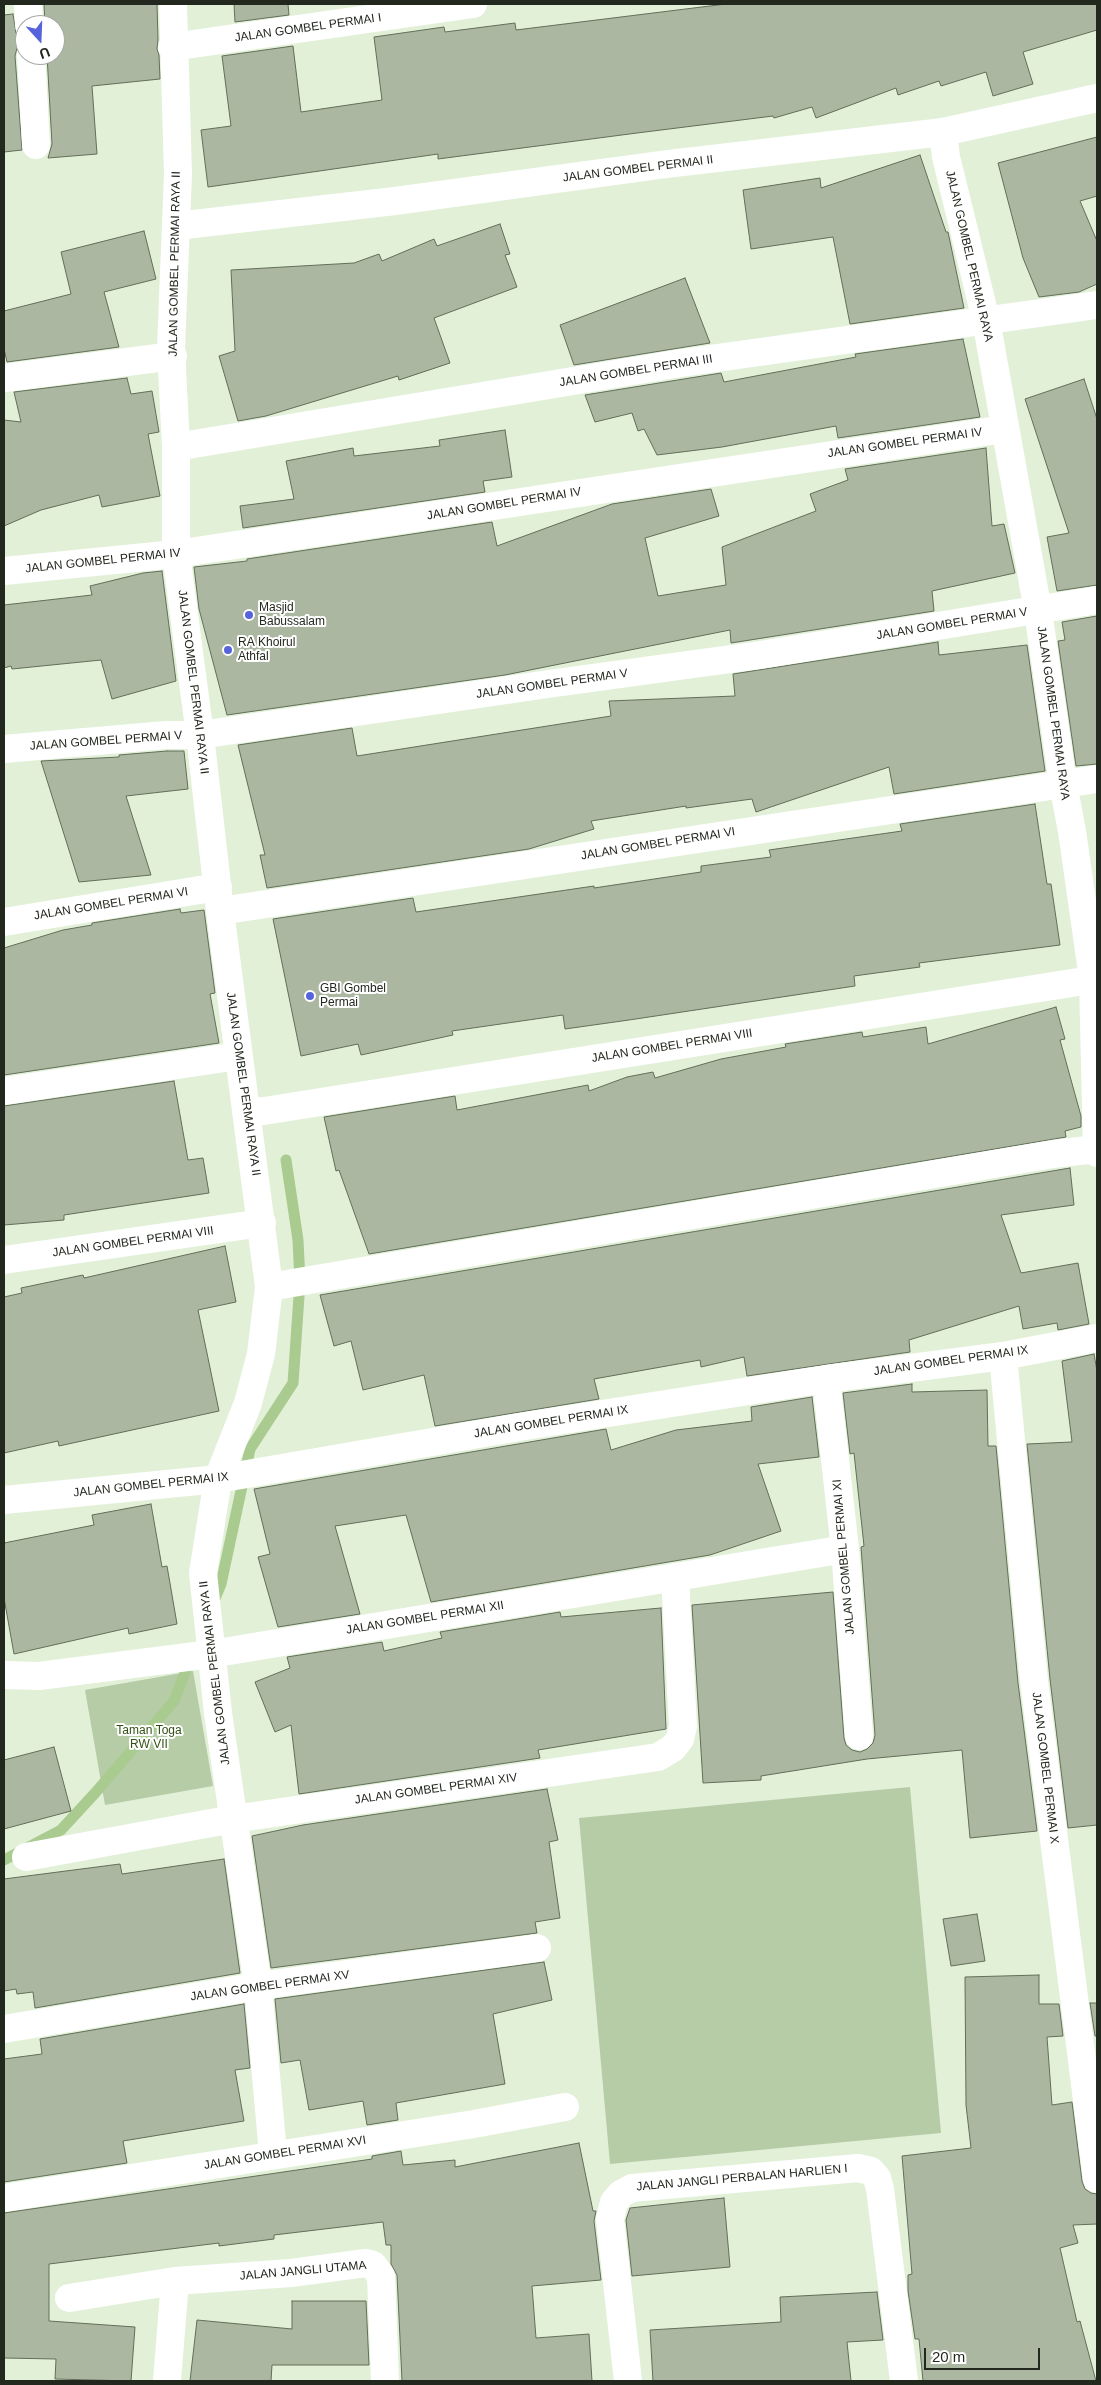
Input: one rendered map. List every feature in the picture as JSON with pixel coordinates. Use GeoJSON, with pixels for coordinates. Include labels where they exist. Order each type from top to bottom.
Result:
{"type":"FeatureCollection","features":[{"type":"Feature","properties":{"kind":"street","name":"JALAN GOMBEL PERMAI RAYA II"},"geometry":{"type":"LineString","coordinates":[[173,4],[172,47],[178,174],[173,356],[176,447],[176,554],[200,735],[238,1056],[270,1287],[261,1354],[248,1403],[218,1479],[203,1573],[232,1819],[258,1986],[273,2154]]}},
{"type":"Feature","properties":{"kind":"street","name":"JALAN GOMBEL PERMAI I"},"geometry":{"type":"LineString","coordinates":[[172,47],[473,4]]}},
{"type":"Feature","properties":{"kind":"street"},"geometry":{"type":"LineString","coordinates":[[31,65],[36,145]]}},
{"type":"Feature","properties":{"kind":"street","name":"JALAN GOMBEL PERMAI II"},"geometry":{"type":"LineString","coordinates":[[176,226],[395,201],[667,164],[943,132],[1097,98]]}},
{"type":"Feature","properties":{"kind":"street","name":"JALAN GOMBEL PERMAI RAYA"},"geometry":{"type":"LineString","coordinates":[[943,132],[946,157],[986,320],[1038,611],[1062,784],[1072,832],[1095,979],[1097,1153]]}},
{"type":"Feature","properties":{"kind":"street","name":"JALAN GOMBEL PERMAI III"},"geometry":{"type":"LineString","coordinates":[[176,447],[681,363],[1097,304]]}},
{"type":"Feature","properties":{"kind":"street"},"geometry":{"type":"LineString","coordinates":[[4,378],[173,356]]}},
{"type":"Feature","properties":{"kind":"street","name":"JALAN GOMBEL PERMAI IV"},"geometry":{"type":"LineString","coordinates":[[4,571],[176,554],[1004,429]]}},
{"type":"Feature","properties":{"kind":"street","name":"JALAN GOMBEL PERMAI V"},"geometry":{"type":"LineString","coordinates":[[4,749],[166,735],[200,735],[760,655],[1097,600]]}},
{"type":"Feature","properties":{"kind":"street","name":"JALAN GOMBEL PERMAI VI"},"geometry":{"type":"LineString","coordinates":[[4,922],[219,899],[1097,779]]}},
{"type":"Feature","properties":{"kind":"street","name":"JALAN GOMBEL PERMAI VIII"},"geometry":{"type":"LineString","coordinates":[[246,1112],[264,1111],[1095,979]]}},
{"type":"Feature","properties":{"kind":"street"},"geometry":{"type":"LineString","coordinates":[[4,1091],[238,1056]]}},
{"type":"Feature","properties":{"kind":"street"},"geometry":{"type":"LineString","coordinates":[[270,1287],[1043,1156],[1097,1149]]}},
{"type":"Feature","properties":{"kind":"street","name":"JALAN GOMBEL PERMAI VIII"},"geometry":{"type":"LineString","coordinates":[[4,1260],[262,1223]]}},
{"type":"Feature","properties":{"kind":"street","name":"JALAN GOMBEL PERMAI IX"},"geometry":{"type":"LineString","coordinates":[[4,1500],[218,1479],[524,1426],[826,1378],[1003,1356],[1097,1338]]}},
{"type":"Feature","properties":{"kind":"street","name":"JALAN GOMBEL PERMAI X"},"geometry":{"type":"LineString","coordinates":[[1003,1356],[1034,1681],[1097,2180]]}},
{"type":"Feature","properties":{"kind":"street","name":"JALAN GOMBEL PERMAI XI"},"geometry":{"type":"LineString","coordinates":[[826,1378],[845,1549],[859,1736]]}},
{"type":"Feature","properties":{"kind":"street","name":"JALAN GOMBEL PERMAI XII"},"geometry":{"type":"LineString","coordinates":[[4,1675],[39,1676],[212,1654],[845,1549]]}},
{"type":"Feature","properties":{"kind":"street","name":"JALAN GOMBEL PERMAI XIV"},"geometry":{"type":"LineString","coordinates":[[26,1857],[232,1819],[658,1757],[673,1748],[680,1739],[683,1726],[675,1577]]}},
{"type":"Feature","properties":{"kind":"street","name":"JALAN GOMBEL PERMAI XV"},"geometry":{"type":"LineString","coordinates":[[4,2029],[258,1986],[537,1948]]}},
{"type":"Feature","properties":{"kind":"street","name":"JALAN GOMBEL PERMAI XVI"},"geometry":{"type":"LineString","coordinates":[[4,2198],[273,2154],[474,2124],[565,2107]]}},
{"type":"Feature","properties":{"kind":"street","name":"JALAN JANGLI PERBALAN HARLIEN I"},"geometry":{"type":"LineString","coordinates":[[628,2381],[610,2219],[614,2202],[622,2194],[632,2188],[858,2168],[871,2171],[877,2178],[880,2189],[904,2381]]}},
{"type":"Feature","properties":{"kind":"street","name":"JALAN JANGLI UTAMA"},"geometry":{"type":"LineString","coordinates":[[69,2298],[175,2281],[291,2273],[366,2263],[373,2265],[381,2276],[385,2381]]}},
{"type":"Feature","properties":{"kind":"street"},"geometry":{"type":"LineString","coordinates":[[167,2381],[175,2281]]}},
{"type":"Feature","properties":{"kind":"green space","name":"Taman Toga RW VII"},"geometry":{"type":"Polygon","coordinates":[[[193,1671],[213,1786],[105,1805],[85,1690],[193,1671]]]}},
{"type":"Feature","properties":{"kind":"green space"},"geometry":{"type":"Polygon","coordinates":[[[910,1787],[941,2133],[610,2164],[579,1818],[910,1787]]]}},
{"type":"Feature","properties":{"kind":"building"},"geometry":{"type":"Polygon","coordinates":[[[44,4],[157,4],[157,49],[160,79],[92,86],[97,154],[48,158],[52,144],[48,65],[65,65],[65,15],[45,15],[44,4]]]}},
{"type":"Feature","properties":{"kind":"building"},"geometry":{"type":"Polygon","coordinates":[[[234,4],[288,4],[289,15],[235,22],[234,4]]]}},
{"type":"Feature","properties":{"kind":"building"},"geometry":{"type":"Polygon","coordinates":[[[726,4],[1097,4],[1097,30],[1023,52],[1033,84],[993,96],[986,72],[941,86],[939,81],[898,95],[896,88],[816,118],[812,107],[774,118],[773,116],[438,159],[438,154],[208,187],[201,130],[231,126],[222,56],[293,46],[301,112],[382,100],[374,37],[444,27],[445,32],[515,23],[516,30],[726,4]]]}},
{"type":"Feature","properties":{"kind":"building"},"geometry":{"type":"Polygon","coordinates":[[[13,14],[15,27],[15,65],[22,150],[4,152],[4,15],[13,14]]]}},
{"type":"Feature","properties":{"kind":"building"},"geometry":{"type":"Polygon","coordinates":[[[1097,137],[1097,196],[1080,201],[1097,241],[1097,284],[1079,292],[1039,297],[1023,258],[998,163],[1097,137]]]}},
{"type":"Feature","properties":{"kind":"building"},"geometry":{"type":"Polygon","coordinates":[[[920,155],[946,232],[948,232],[964,308],[850,324],[833,237],[751,249],[743,190],[820,178],[821,188],[920,155]]]}},
{"type":"Feature","properties":{"kind":"building"},"geometry":{"type":"Polygon","coordinates":[[[500,224],[510,254],[505,255],[517,287],[434,318],[450,363],[399,380],[398,376],[266,416],[238,421],[219,356],[235,351],[231,270],[354,263],[379,254],[382,261],[434,239],[437,246],[500,224]]]}},
{"type":"Feature","properties":{"kind":"building"},"geometry":{"type":"Polygon","coordinates":[[[144,231],[156,279],[104,292],[119,347],[7,362],[4,349],[4,311],[71,294],[61,252],[144,231]]]}},
{"type":"Feature","properties":{"kind":"building"},"geometry":{"type":"Polygon","coordinates":[[[685,278],[710,343],[574,365],[560,325],[685,278]]]}},
{"type":"Feature","properties":{"kind":"building"},"geometry":{"type":"Polygon","coordinates":[[[963,339],[980,417],[838,438],[836,426],[722,447],[657,455],[644,429],[638,431],[632,413],[595,422],[585,395],[721,373],[724,382],[856,357],[855,354],[963,339]]]}},
{"type":"Feature","properties":{"kind":"building"},"geometry":{"type":"Polygon","coordinates":[[[127,378],[131,394],[152,391],[159,432],[148,434],[160,496],[102,507],[99,495],[41,510],[4,526],[4,420],[21,422],[14,392],[127,378]]]}},
{"type":"Feature","properties":{"kind":"building"},"geometry":{"type":"Polygon","coordinates":[[[1084,379],[1097,419],[1097,585],[1057,591],[1047,537],[1069,533],[1025,399],[1084,379]]]}},
{"type":"Feature","properties":{"kind":"building"},"geometry":{"type":"Polygon","coordinates":[[[505,430],[512,477],[483,481],[485,492],[243,528],[240,506],[294,499],[286,461],[353,448],[354,456],[440,446],[439,440],[505,430]]]}},
{"type":"Feature","properties":{"kind":"building"},"geometry":{"type":"Polygon","coordinates":[[[986,448],[992,526],[1004,524],[1015,573],[932,591],[934,611],[731,643],[730,630],[505,675],[227,715],[199,609],[194,567],[247,561],[247,559],[492,522],[497,546],[612,504],[711,489],[719,516],[645,538],[658,596],[726,585],[722,547],[816,511],[810,494],[848,480],[845,469],[986,448]]]}},
{"type":"Feature","properties":{"kind":"building"},"geometry":{"type":"Polygon","coordinates":[[[162,571],[176,681],[112,699],[101,660],[12,669],[11,666],[4,668],[4,605],[92,595],[90,586],[143,573],[162,571]]]}},
{"type":"Feature","properties":{"kind":"building"},"geometry":{"type":"Polygon","coordinates":[[[1097,616],[1097,764],[1076,766],[1058,641],[1065,640],[1062,622],[1097,616]]]}},
{"type":"Feature","properties":{"kind":"building"},"geometry":{"type":"Polygon","coordinates":[[[938,642],[939,655],[1027,645],[1045,771],[894,794],[889,767],[756,812],[752,799],[686,808],[686,806],[591,821],[594,829],[529,849],[267,888],[260,855],[265,855],[238,745],[352,728],[357,756],[611,716],[609,701],[735,696],[733,674],[938,642]]]}},
{"type":"Feature","properties":{"kind":"building"},"geometry":{"type":"Polygon","coordinates":[[[184,751],[188,789],[126,796],[151,875],[79,882],[41,761],[119,757],[119,755],[184,751]]]}},
{"type":"Feature","properties":{"kind":"building"},"geometry":{"type":"Polygon","coordinates":[[[1035,804],[1047,884],[1051,884],[1060,945],[919,963],[920,967],[854,976],[855,986],[629,1020],[565,1029],[563,1015],[452,1031],[453,1035],[361,1055],[358,1044],[301,1056],[273,919],[413,898],[416,912],[701,872],[701,866],[771,857],[769,850],[902,831],[900,824],[1035,804]]]}},
{"type":"Feature","properties":{"kind":"building"},"geometry":{"type":"Polygon","coordinates":[[[180,909],[181,913],[204,910],[215,993],[210,994],[219,1043],[4,1075],[4,948],[63,930],[92,925],[92,923],[180,909]]]}},
{"type":"Feature","properties":{"kind":"building"},"geometry":{"type":"Polygon","coordinates":[[[1056,1007],[1065,1039],[1060,1040],[1081,1116],[1081,1127],[1065,1131],[1066,1137],[369,1254],[339,1170],[336,1171],[324,1117],[455,1096],[457,1110],[588,1085],[589,1091],[627,1077],[653,1072],[655,1078],[721,1059],[786,1047],[785,1044],[862,1032],[863,1037],[926,1027],[928,1044],[1056,1007]]]}},
{"type":"Feature","properties":{"kind":"building"},"geometry":{"type":"Polygon","coordinates":[[[174,1081],[188,1160],[203,1158],[209,1193],[64,1215],[64,1220],[4,1225],[4,1106],[174,1081]]]}},
{"type":"Feature","properties":{"kind":"building"},"geometry":{"type":"Polygon","coordinates":[[[1070,1168],[1074,1205],[1001,1215],[1021,1273],[1078,1263],[1089,1324],[1058,1330],[1057,1323],[1023,1329],[1019,1306],[909,1340],[910,1352],[747,1376],[744,1357],[701,1367],[700,1360],[594,1379],[599,1399],[435,1426],[424,1375],[363,1390],[351,1341],[334,1346],[320,1295],[1070,1168]]]}},
{"type":"Feature","properties":{"kind":"building"},"geometry":{"type":"Polygon","coordinates":[[[225,1246],[236,1302],[198,1310],[219,1411],[59,1446],[58,1441],[4,1453],[4,1297],[22,1293],[21,1288],[83,1275],[84,1278],[225,1246]]]}},
{"type":"Feature","properties":{"kind":"building"},"geometry":{"type":"Polygon","coordinates":[[[1094,1354],[1097,1371],[1097,1825],[1068,1828],[1050,1679],[1027,1444],[1072,1442],[1062,1361],[1094,1354]]]}},
{"type":"Feature","properties":{"kind":"building"},"geometry":{"type":"Polygon","coordinates":[[[912,1384],[912,1392],[987,1390],[988,1446],[996,1446],[1018,1683],[1037,1831],[970,1838],[962,1750],[867,1759],[761,1776],[761,1780],[703,1783],[692,1605],[833,1592],[844,1738],[846,1745],[852,1750],[860,1752],[867,1749],[873,1743],[875,1735],[861,1547],[864,1546],[854,1453],[850,1454],[843,1393],[912,1384]]]}},
{"type":"Feature","properties":{"kind":"building"},"geometry":{"type":"Polygon","coordinates":[[[812,1397],[819,1457],[758,1464],[781,1531],[710,1555],[431,1602],[406,1515],[335,1526],[360,1614],[278,1627],[258,1557],[270,1554],[254,1489],[606,1429],[611,1450],[676,1430],[752,1421],[751,1407],[812,1397]]]}},
{"type":"Feature","properties":{"kind":"building"},"geometry":{"type":"Polygon","coordinates":[[[151,1504],[162,1567],[167,1566],[177,1624],[129,1634],[128,1628],[14,1654],[4,1598],[4,1543],[94,1525],[92,1515],[151,1504]]]}},
{"type":"Feature","properties":{"kind":"building"},"geometry":{"type":"Polygon","coordinates":[[[661,1608],[666,1729],[538,1750],[540,1758],[299,1794],[291,1725],[275,1732],[255,1682],[290,1668],[287,1657],[382,1642],[384,1651],[442,1638],[440,1632],[560,1612],[561,1617],[661,1608]]]}},
{"type":"Feature","properties":{"kind":"building"},"geometry":{"type":"Polygon","coordinates":[[[54,1747],[71,1811],[4,1829],[4,1760],[54,1747]]]}},
{"type":"Feature","properties":{"kind":"building"},"geometry":{"type":"Polygon","coordinates":[[[547,1789],[558,1840],[549,1842],[560,1918],[535,1922],[537,1933],[271,1968],[252,1836],[303,1825],[547,1789]]]}},
{"type":"Feature","properties":{"kind":"building"},"geometry":{"type":"Polygon","coordinates":[[[224,1859],[240,1973],[35,2008],[33,1992],[17,1994],[16,1989],[4,1991],[4,1879],[120,1864],[122,1874],[224,1859]]]}},
{"type":"Feature","properties":{"kind":"building"},"geometry":{"type":"Polygon","coordinates":[[[977,1914],[985,1961],[951,1966],[943,1919],[977,1914]]]}},
{"type":"Feature","properties":{"kind":"building"},"geometry":{"type":"Polygon","coordinates":[[[544,1962],[552,2000],[493,2014],[505,2084],[396,2103],[398,2120],[367,2125],[363,2101],[309,2110],[300,2060],[281,2063],[275,1999],[544,1962]]]}},
{"type":"Feature","properties":{"kind":"building"},"geometry":{"type":"Polygon","coordinates":[[[1039,1975],[1039,2004],[1059,2004],[1063,2036],[1047,2037],[1052,2105],[1072,2102],[1082,2181],[1085,2189],[1097,2194],[1097,2224],[1073,2225],[1078,2243],[1060,2248],[1077,2322],[1080,2321],[1096,2381],[923,2381],[919,2339],[915,2339],[908,2291],[908,2275],[912,2274],[902,2156],[971,2148],[966,2105],[965,1977],[1039,1975]]]}},
{"type":"Feature","properties":{"kind":"building"},"geometry":{"type":"Polygon","coordinates":[[[1090,2003],[1097,2003],[1097,2036],[1095,2036],[1090,2003]]]}},
{"type":"Feature","properties":{"kind":"building"},"geometry":{"type":"Polygon","coordinates":[[[244,2004],[250,2068],[235,2070],[244,2121],[123,2141],[127,2163],[4,2182],[4,2059],[42,2054],[40,2039],[244,2004]]]}},
{"type":"Feature","properties":{"kind":"building"},"geometry":{"type":"Polygon","coordinates":[[[579,2143],[593,2211],[596,2211],[594,2221],[601,2280],[532,2286],[536,2338],[589,2334],[592,2381],[402,2381],[397,2275],[391,2264],[391,2245],[386,2245],[383,2222],[274,2235],[274,2239],[219,2246],[219,2243],[49,2264],[49,2321],[135,2327],[131,2381],[55,2379],[56,2359],[4,2358],[4,2213],[372,2159],[372,2156],[401,2151],[403,2165],[455,2160],[455,2167],[579,2143]]]}},
{"type":"Feature","properties":{"kind":"building"},"geometry":{"type":"Polygon","coordinates":[[[724,2198],[730,2267],[632,2276],[626,2220],[630,2208],[724,2198]]]}},
{"type":"Feature","properties":{"kind":"building"},"geometry":{"type":"Polygon","coordinates":[[[877,2292],[883,2340],[847,2342],[851,2381],[653,2381],[650,2330],[781,2322],[780,2297],[877,2292]]]}},
{"type":"Feature","properties":{"kind":"building"},"geometry":{"type":"Polygon","coordinates":[[[292,2301],[366,2301],[369,2365],[272,2365],[271,2381],[190,2381],[197,2320],[292,2329],[292,2301]]]}},
{"type":"Feature","properties":{"kind":"waterway"},"geometry":{"type":"LineString","coordinates":[[213,1603],[221,1584],[250,1449],[293,1383],[300,1282],[298,1240],[286,1160]]}},
{"type":"Feature","properties":{"kind":"waterway"},"geometry":{"type":"LineString","coordinates":[[4,1860],[61,1830],[174,1701],[191,1657]]}},
{"type":"Feature","properties":{"kind":"place","name":"Masjid Babussalam"},"geometry":{"type":"Point","coordinates":[249,615]}},
{"type":"Feature","properties":{"kind":"place","name":"RA Khoirul Athfal"},"geometry":{"type":"Point","coordinates":[228,650]}},
{"type":"Feature","properties":{"kind":"place","name":"GBI Gombel Permai"},"geometry":{"type":"Point","coordinates":[310,996]}}]}
